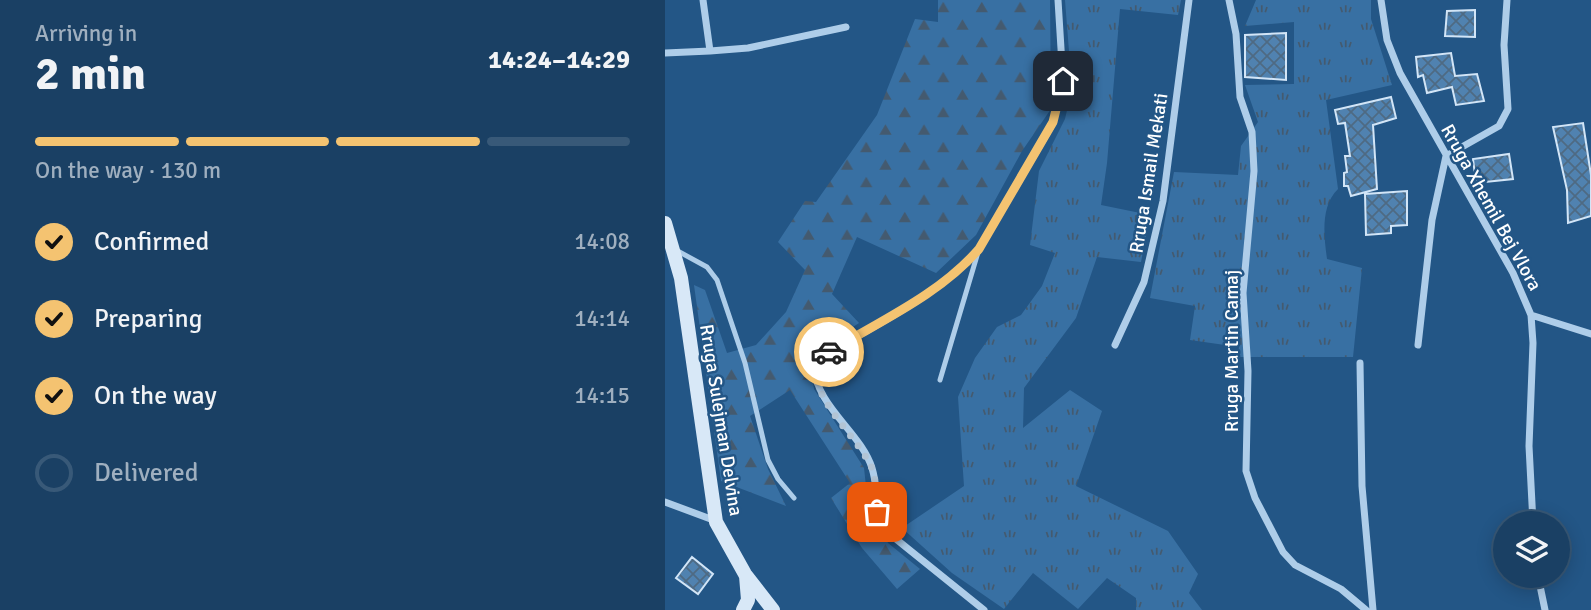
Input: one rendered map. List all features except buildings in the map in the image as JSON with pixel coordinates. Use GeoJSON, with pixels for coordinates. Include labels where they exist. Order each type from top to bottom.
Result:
{"type":"FeatureCollection","features":[{"type":"Feature","properties":{"kind":"main road","name":"Rruga Sulejman Delvina"},"geometry":{"type":"LineString","coordinates":[[665,223],[681,278],[716,522],[745,574],[773,610]]}},
{"type":"Feature","properties":{"kind":"main road"},"geometry":{"type":"LineString","coordinates":[[743,610],[748,600],[745,574]]}},
{"type":"Feature","properties":{"kind":"street"},"geometry":{"type":"LineString","coordinates":[[703,0],[710,51]]}},
{"type":"Feature","properties":{"kind":"street"},"geometry":{"type":"LineString","coordinates":[[985,610],[886,531],[877,512],[872,466],[824,397],[814,374],[814,365],[822,357],[891,317],[934,288],[963,267],[979,249],[1053,122],[1060,104],[1064,54],[1058,0]]}},
{"type":"Feature","properties":{"kind":"street","name":"Rruga Ismail Mekati"},"geometry":{"type":"LineString","coordinates":[[1115,345],[1145,282],[1161,213],[1189,0]]}},
{"type":"Feature","properties":{"kind":"street","name":"Rruga Martin Camaj"},"geometry":{"type":"LineString","coordinates":[[1229,0],[1236,33],[1240,97],[1252,132],[1254,171],[1243,293],[1248,371],[1246,471],[1255,498],[1283,552],[1295,565],[1357,599],[1366,610]]}},
{"type":"Feature","properties":{"kind":"street","name":"Rruga Xhemil Bej Vlora"},"geometry":{"type":"LineString","coordinates":[[1381,0],[1387,40],[1400,73],[1513,273],[1531,315],[1533,343],[1529,446],[1532,511]]}},
{"type":"Feature","properties":{"kind":"street"},"geometry":{"type":"LineString","coordinates":[[1418,345],[1432,220],[1446,156],[1499,126],[1508,109],[1504,45],[1507,0]]}},
{"type":"Feature","properties":{"kind":"street"},"geometry":{"type":"LineString","coordinates":[[665,53],[748,48],[846,27]]}},
{"type":"Feature","properties":{"kind":"street"},"geometry":{"type":"LineString","coordinates":[[1531,315],[1591,334]]}},
{"type":"Feature","properties":{"kind":"street"},"geometry":{"type":"LineString","coordinates":[[1360,363],[1362,486],[1373,610]]}},
{"type":"Feature","properties":{"kind":"street"},"geometry":{"type":"LineString","coordinates":[[665,502],[716,522]]}},
{"type":"Feature","properties":{"kind":"street"},"geometry":{"type":"LineString","coordinates":[[1540,588],[1545,610]]}},
{"type":"Feature","properties":{"kind":"lane"},"geometry":{"type":"LineString","coordinates":[[673,248],[707,267],[717,280],[745,363],[768,460],[778,479],[794,498]]}},
{"type":"Feature","properties":{"kind":"lane"},"geometry":{"type":"LineString","coordinates":[[940,380],[979,249]]}},
{"type":"Feature","properties":{"kind":"green space"},"geometry":{"type":"Polygon","coordinates":[[[938,0],[1050,0],[1051,109],[1022,151],[976,235],[936,273],[857,237],[832,294],[859,323],[809,356],[814,389],[864,468],[868,505],[888,543],[920,569],[897,589],[862,548],[831,498],[850,483],[790,390],[750,416],[768,469],[786,506],[721,481],[694,285],[705,290],[727,353],[756,345],[786,312],[805,270],[778,242],[805,201],[816,202],[877,115],[915,19],[938,22],[938,0]]]}},
{"type":"Feature","properties":{"kind":"green space"},"geometry":{"type":"Polygon","coordinates":[[[1065,0],[1181,0],[1178,15],[1120,9],[1101,205],[1150,215],[1141,262],[1097,257],[1076,318],[1024,388],[1023,428],[1070,390],[1102,411],[1076,486],[1168,531],[1198,574],[1189,593],[1202,610],[1136,610],[1136,598],[1107,578],[1078,609],[1033,573],[1004,609],[952,573],[902,528],[964,486],[958,397],[975,358],[997,327],[1021,315],[1042,286],[1055,253],[1030,245],[1039,171],[1065,119],[1072,89],[1065,0]]]}},
{"type":"Feature","properties":{"kind":"green space"},"geometry":{"type":"Polygon","coordinates":[[[1256,0],[1371,0],[1371,19],[1392,85],[1326,100],[1338,189],[1328,204],[1326,213],[1324,232],[1327,259],[1362,268],[1353,357],[1238,357],[1239,347],[1190,340],[1195,306],[1150,298],[1174,172],[1238,175],[1241,146],[1258,122],[1245,85],[1294,84],[1294,22],[1245,26],[1256,0]]]}},
{"type":"Feature","properties":{"kind":"way so far"},"geometry":{"type":"LineString","coordinates":[[829,352],[814,365],[814,374],[824,397],[872,466],[877,512]]}},
{"type":"Feature","properties":{"kind":"route"},"geometry":{"type":"LineString","coordinates":[[829,352],[908,306],[963,267],[979,249],[1053,122],[1060,104],[1063,81]]}}]}
